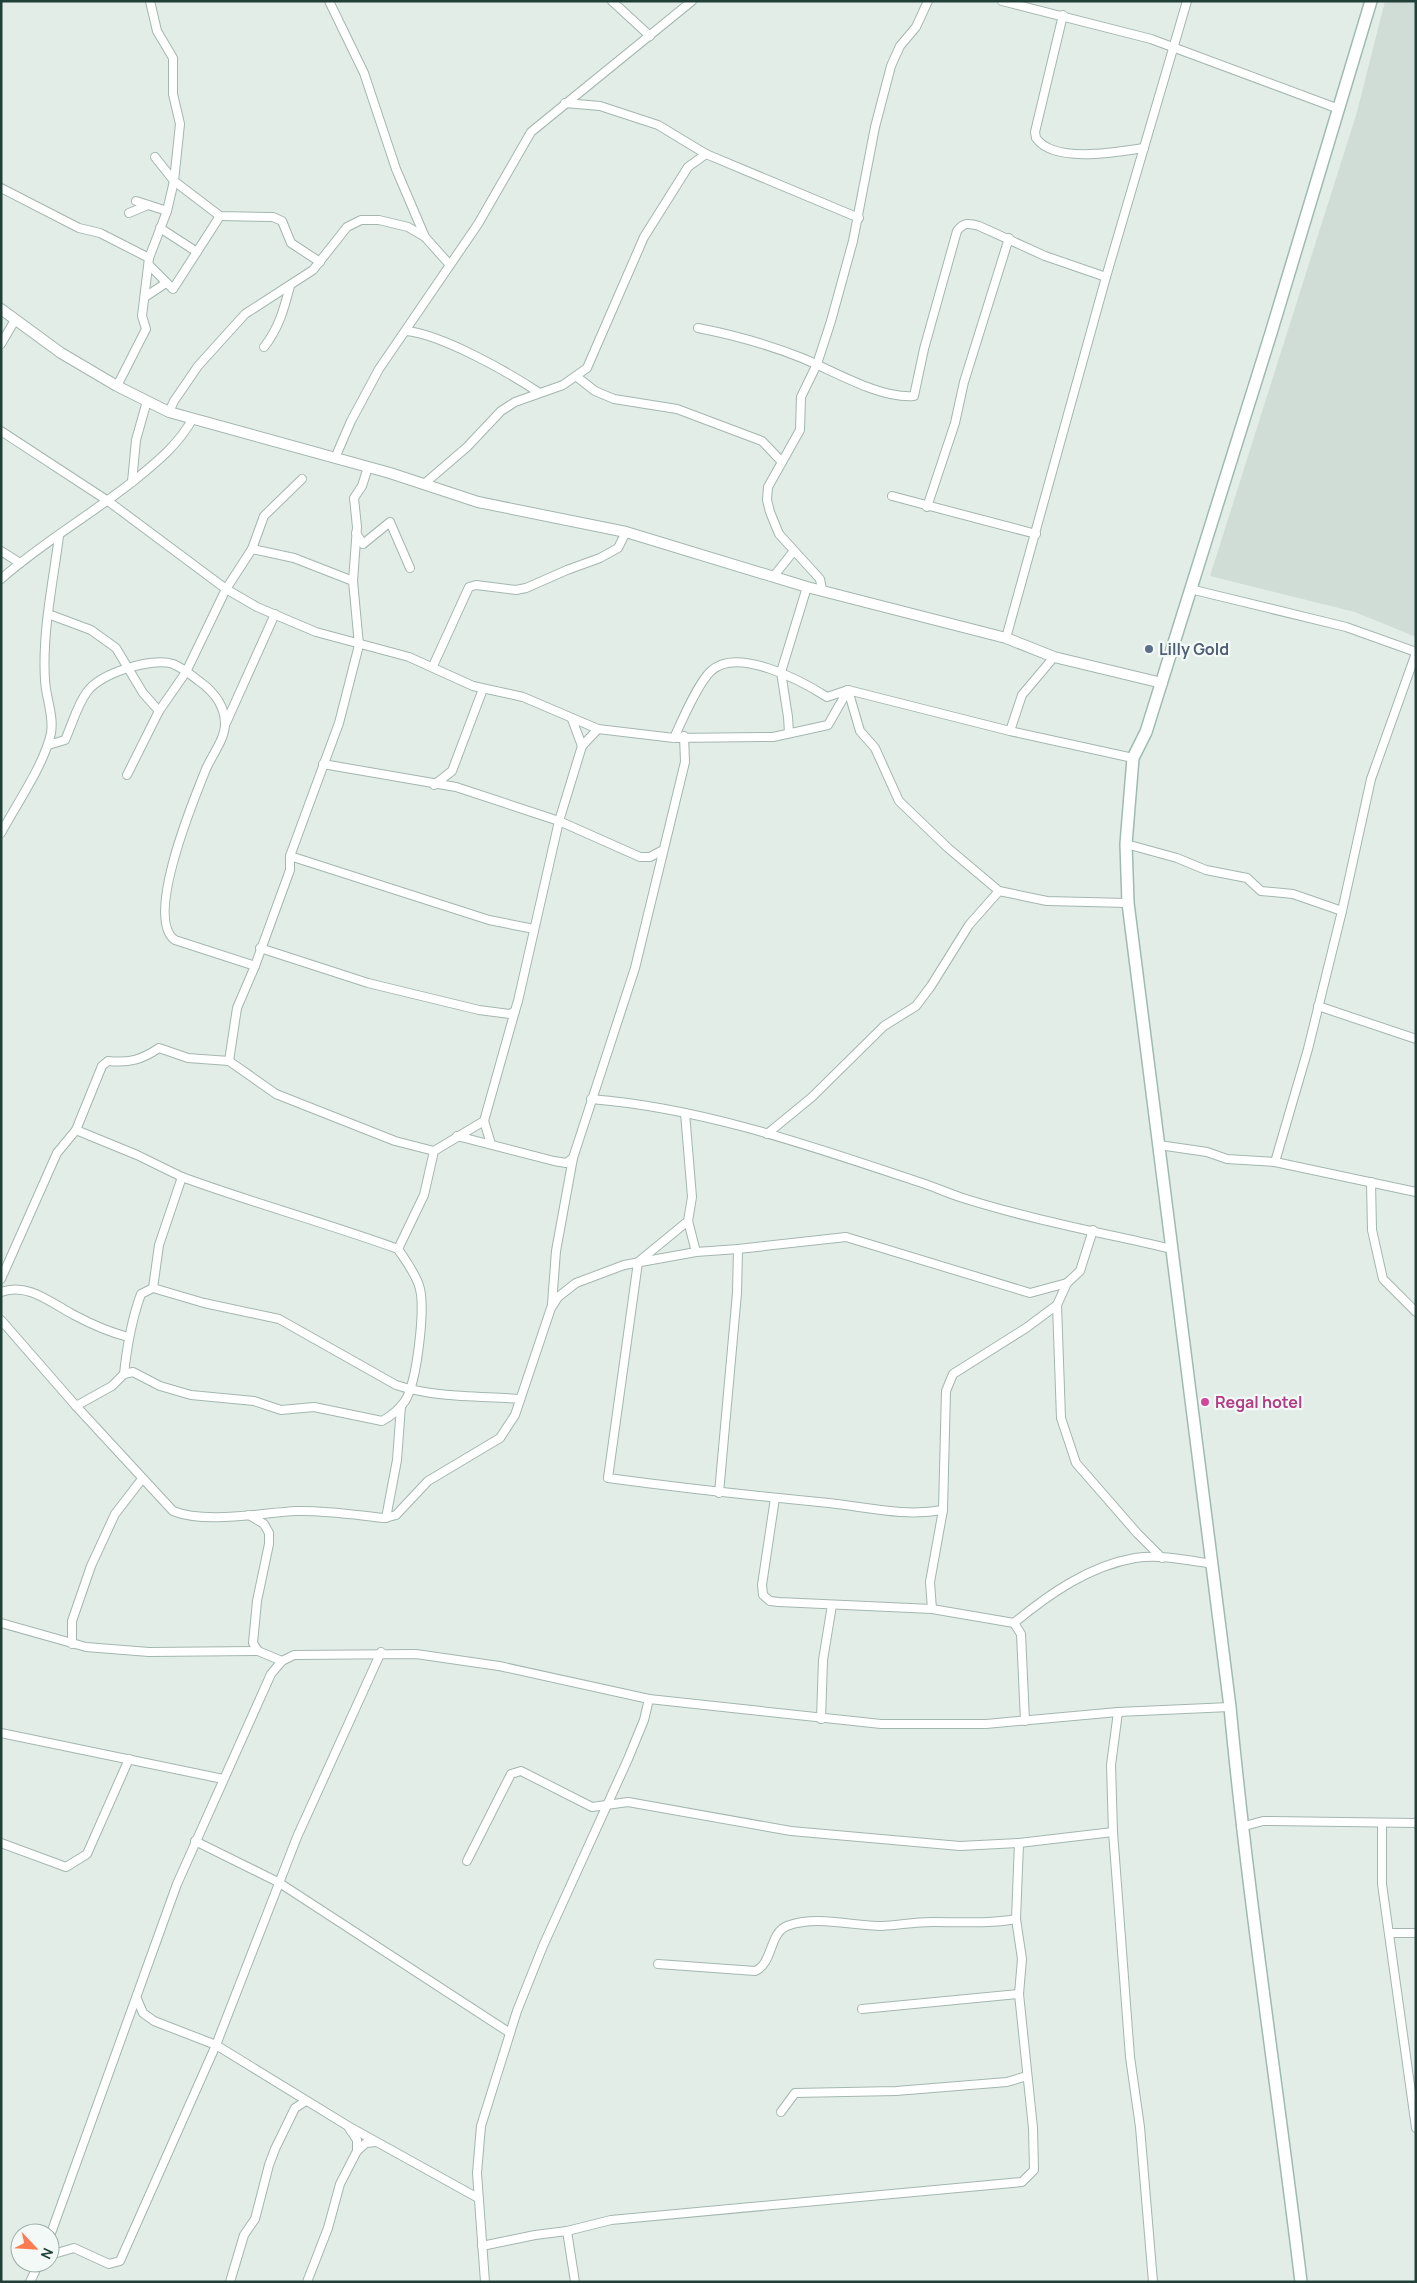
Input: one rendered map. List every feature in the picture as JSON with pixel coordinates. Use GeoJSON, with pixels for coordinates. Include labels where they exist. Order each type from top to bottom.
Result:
{"type":"FeatureCollection","features":[{"type":"Feature","properties":{"kind":"main road"},"geometry":{"type":"LineString","coordinates":[[1301,2282],[1275,2067],[1241,1827],[1230,1707],[1128,903],[1126,844],[1133,758],[1146,732],[1162,683],[1271,333],[1371,1]]}},
{"type":"Feature","properties":{"kind":"street"},"geometry":{"type":"LineString","coordinates":[[117,386],[146,329],[142,316],[149,262],[167,211],[174,181],[180,124],[173,94],[173,58],[157,31],[150,1]]}},
{"type":"Feature","properties":{"kind":"street"},"geometry":{"type":"LineString","coordinates":[[329,1],[364,73],[396,169],[425,237]]}},
{"type":"Feature","properties":{"kind":"street"},"geometry":{"type":"LineString","coordinates":[[612,1],[650,36]]}},
{"type":"Feature","properties":{"kind":"street"},"geometry":{"type":"LineString","coordinates":[[335,458],[351,421],[375,377],[478,224],[531,132],[692,1]]}},
{"type":"Feature","properties":{"kind":"street"},"geometry":{"type":"LineString","coordinates":[[822,590],[820,579],[793,552],[780,534],[767,500],[772,477],[800,430],[801,397],[817,364],[831,320],[859,218],[875,127],[892,66],[900,46],[916,27],[928,1]]}},
{"type":"Feature","properties":{"kind":"street"},"geometry":{"type":"LineString","coordinates":[[1002,1],[1063,15],[1174,47],[1339,109]]}},
{"type":"Feature","properties":{"kind":"street"},"geometry":{"type":"LineString","coordinates":[[1006,638],[1106,278],[1187,1]]}},
{"type":"Feature","properties":{"kind":"street"},"geometry":{"type":"LineString","coordinates":[[1063,15],[1039,114],[1036,138],[1051,148],[1080,154],[1144,148]]}},
{"type":"Feature","properties":{"kind":"street"},"geometry":{"type":"LineString","coordinates":[[565,103],[600,106],[658,125],[706,154],[859,218]]}},
{"type":"Feature","properties":{"kind":"street"},"geometry":{"type":"LineString","coordinates":[[424,484],[467,447],[501,411],[515,402],[538,392],[562,385],[577,377],[587,368],[644,237],[688,167],[706,154]]}},
{"type":"Feature","properties":{"kind":"street"},"geometry":{"type":"LineString","coordinates":[[155,157],[174,181],[220,216],[273,217],[282,222],[291,243],[320,262]]}},
{"type":"Feature","properties":{"kind":"street"},"geometry":{"type":"LineString","coordinates":[[1,188],[79,228],[100,232],[149,262],[173,289],[220,216]]}},
{"type":"Feature","properties":{"kind":"street"},"geometry":{"type":"LineString","coordinates":[[136,201],[167,211]]}},
{"type":"Feature","properties":{"kind":"street"},"geometry":{"type":"LineString","coordinates":[[129,213],[148,205]]}},
{"type":"Feature","properties":{"kind":"street"},"geometry":{"type":"LineString","coordinates":[[169,412],[174,401],[198,366],[245,314],[313,270],[347,227],[361,220],[379,220],[408,227],[425,237],[450,265]]}},
{"type":"Feature","properties":{"kind":"street"},"geometry":{"type":"LineString","coordinates":[[698,328],[737,335],[817,364],[892,395],[914,396],[924,349],[957,231],[962,225],[969,223],[1009,238],[1045,256],[1106,278]]}},
{"type":"Feature","properties":{"kind":"street"},"geometry":{"type":"LineString","coordinates":[[160,228],[197,252]]}},
{"type":"Feature","properties":{"kind":"street"},"geometry":{"type":"LineString","coordinates":[[928,507],[955,423],[964,382],[1009,238]]}},
{"type":"Feature","properties":{"kind":"street"},"geometry":{"type":"LineString","coordinates":[[145,297],[166,283]]}},
{"type":"Feature","properties":{"kind":"street"},"geometry":{"type":"LineString","coordinates":[[264,347],[274,335],[282,318],[290,286]]}},
{"type":"Feature","properties":{"kind":"street"},"geometry":{"type":"LineString","coordinates":[[1,309],[61,353],[117,386],[169,412],[368,467],[478,502],[514,511],[626,532],[807,587],[1006,638],[1054,657],[1162,683]]}},
{"type":"Feature","properties":{"kind":"street"},"geometry":{"type":"LineString","coordinates":[[1,344],[15,320]]}},
{"type":"Feature","properties":{"kind":"street"},"geometry":{"type":"LineString","coordinates":[[406,331],[432,337],[501,370],[538,392]]}},
{"type":"Feature","properties":{"kind":"street"},"geometry":{"type":"LineString","coordinates":[[577,377],[595,391],[614,399],[677,409],[762,441],[782,462]]}},
{"type":"Feature","properties":{"kind":"street"},"geometry":{"type":"LineString","coordinates":[[132,482],[136,440],[147,401]]}},
{"type":"Feature","properties":{"kind":"street"},"geometry":{"type":"LineString","coordinates":[[1,579],[20,563],[132,482],[177,442],[193,418]]}},
{"type":"Feature","properties":{"kind":"street"},"geometry":{"type":"LineString","coordinates":[[1,432],[108,501],[226,588],[275,614],[316,632],[409,657],[483,689],[523,697],[572,720],[598,729],[674,738],[684,736],[773,737],[828,725],[848,690]]}},
{"type":"Feature","properties":{"kind":"street"},"geometry":{"type":"LineString","coordinates":[[229,1060],[237,1008],[255,966],[290,870],[290,856],[339,723],[359,645],[353,581],[356,533],[354,498],[362,486],[368,467]]}},
{"type":"Feature","properties":{"kind":"street"},"geometry":{"type":"LineString","coordinates":[[127,775],[159,711],[186,672],[226,588],[252,549],[264,516],[302,479]]}},
{"type":"Feature","properties":{"kind":"street"},"geometry":{"type":"LineString","coordinates":[[892,496],[1036,534]]}},
{"type":"Feature","properties":{"kind":"street"},"geometry":{"type":"LineString","coordinates":[[356,533],[363,544],[390,522],[410,568]]}},
{"type":"Feature","properties":{"kind":"street"},"geometry":{"type":"LineString","coordinates":[[433,666],[469,587],[476,584],[516,590],[526,588],[600,558],[618,548],[626,532]]}},
{"type":"Feature","properties":{"kind":"street"},"geometry":{"type":"LineString","coordinates":[[1,833],[48,744],[52,719],[45,681],[48,614],[52,601],[59,536]]}},
{"type":"Feature","properties":{"kind":"street"},"geometry":{"type":"LineString","coordinates":[[252,549],[294,558],[353,581]]}},
{"type":"Feature","properties":{"kind":"street"},"geometry":{"type":"LineString","coordinates":[[1,551],[20,563]]}},
{"type":"Feature","properties":{"kind":"street"},"geometry":{"type":"LineString","coordinates":[[773,577],[793,552]]}},
{"type":"Feature","properties":{"kind":"street"},"geometry":{"type":"LineString","coordinates":[[789,733],[781,672],[807,587]]}},
{"type":"Feature","properties":{"kind":"street"},"geometry":{"type":"LineString","coordinates":[[1190,589],[1346,627],[1416,652],[1371,779],[1342,911],[1275,1162]]}},
{"type":"Feature","properties":{"kind":"street"},"geometry":{"type":"LineString","coordinates":[[48,614],[91,630],[116,648],[143,693],[159,711]]}},
{"type":"Feature","properties":{"kind":"street"},"geometry":{"type":"LineString","coordinates":[[255,966],[175,940],[169,936],[165,928],[163,904],[169,874],[206,768],[225,731],[226,722],[275,614]]}},
{"type":"Feature","properties":{"kind":"street"},"geometry":{"type":"LineString","coordinates":[[1010,731],[1022,695],[1054,657]]}},
{"type":"Feature","properties":{"kind":"street"},"geometry":{"type":"LineString","coordinates":[[48,744],[65,740],[86,692],[100,679],[128,668],[162,662],[174,665],[186,672],[214,694],[223,711],[226,722]]}},
{"type":"Feature","properties":{"kind":"street"},"geometry":{"type":"LineString","coordinates":[[674,738],[703,680],[711,670],[729,662],[759,666],[781,672],[827,697],[848,690],[1010,731],[1133,758]]}},
{"type":"Feature","properties":{"kind":"street"},"geometry":{"type":"LineString","coordinates":[[434,784],[452,771],[483,689]]}},
{"type":"Feature","properties":{"kind":"street"},"geometry":{"type":"LineString","coordinates":[[848,690],[860,731],[875,748],[899,801],[948,848],[999,891],[1047,901],[1128,903]]}},
{"type":"Feature","properties":{"kind":"street"},"geometry":{"type":"LineString","coordinates":[[572,720],[582,746]]}},
{"type":"Feature","properties":{"kind":"street"},"geometry":{"type":"LineString","coordinates":[[492,1144],[484,1121],[524,980],[559,821],[582,746],[598,729]]}},
{"type":"Feature","properties":{"kind":"street"},"geometry":{"type":"LineString","coordinates":[[551,1308],[556,1251],[573,1158],[635,968],[686,762],[684,736]]}},
{"type":"Feature","properties":{"kind":"street"},"geometry":{"type":"LineString","coordinates":[[324,764],[456,787],[559,821],[640,857],[650,858],[664,850]]}},
{"type":"Feature","properties":{"kind":"street"},"geometry":{"type":"LineString","coordinates":[[452,771],[456,787]]}},
{"type":"Feature","properties":{"kind":"street"},"geometry":{"type":"LineString","coordinates":[[1126,844],[1177,858],[1206,870],[1247,878],[1261,891],[1293,894],[1342,911]]}},
{"type":"Feature","properties":{"kind":"street"},"geometry":{"type":"LineString","coordinates":[[290,856],[489,920],[534,929]]}},
{"type":"Feature","properties":{"kind":"street"},"geometry":{"type":"LineString","coordinates":[[768,1134],[812,1097],[884,1026],[899,1018],[924,998],[968,925],[999,891]]}},
{"type":"Feature","properties":{"kind":"street"},"geometry":{"type":"LineString","coordinates":[[260,948],[368,983],[503,1015],[515,1011]]}},
{"type":"Feature","properties":{"kind":"street"},"geometry":{"type":"LineString","coordinates":[[1318,1006],[1416,1039]]}},
{"type":"Feature","properties":{"kind":"street"},"geometry":{"type":"LineString","coordinates":[[1,1279],[57,1153],[76,1130],[102,1066],[108,1061],[128,1063],[159,1048],[188,1058],[229,1060],[276,1094],[378,1134],[434,1151]]}},
{"type":"Feature","properties":{"kind":"street"},"geometry":{"type":"LineString","coordinates":[[591,1099],[630,1102],[685,1113],[768,1134],[918,1181],[965,1199],[1016,1213],[1172,1249]]}},
{"type":"Feature","properties":{"kind":"street"},"geometry":{"type":"LineString","coordinates":[[685,1113],[692,1197],[688,1221],[696,1252]]}},
{"type":"Feature","properties":{"kind":"street"},"geometry":{"type":"LineString","coordinates":[[398,1249],[424,1195],[434,1151],[456,1136],[484,1121]]}},
{"type":"Feature","properties":{"kind":"street"},"geometry":{"type":"LineString","coordinates":[[76,1130],[137,1155],[182,1177],[398,1249],[420,1286],[422,1302],[418,1352],[410,1390],[402,1406],[397,1460],[386,1518]]}},
{"type":"Feature","properties":{"kind":"street"},"geometry":{"type":"LineString","coordinates":[[456,1136],[554,1161],[566,1163],[573,1158]]}},
{"type":"Feature","properties":{"kind":"street"},"geometry":{"type":"LineString","coordinates":[[1160,1145],[1207,1152],[1227,1159],[1275,1162],[1416,1192]]}},
{"type":"Feature","properties":{"kind":"street"},"geometry":{"type":"LineString","coordinates":[[153,1288],[159,1245],[182,1177]]}},
{"type":"Feature","properties":{"kind":"street"},"geometry":{"type":"LineString","coordinates":[[1372,1182],[1372,1230],[1383,1279],[1416,1312]]}},
{"type":"Feature","properties":{"kind":"street"},"geometry":{"type":"LineString","coordinates":[[688,1221],[638,1262],[608,1478],[719,1493],[908,1514],[943,1510]]}},
{"type":"Feature","properties":{"kind":"street"},"geometry":{"type":"LineString","coordinates":[[1093,1230],[1080,1271],[1067,1283],[1057,1305],[1061,1418],[1076,1463],[1137,1533],[1162,1558]]}},
{"type":"Feature","properties":{"kind":"street"},"geometry":{"type":"LineString","coordinates":[[1,1320],[163,1502],[182,1514],[249,1515],[297,1511],[386,1518],[396,1515],[428,1481],[500,1438],[515,1416],[551,1308],[558,1297],[576,1283],[638,1262],[696,1252],[846,1237],[1030,1293],[1067,1283]]}},
{"type":"Feature","properties":{"kind":"street"},"geometry":{"type":"LineString","coordinates":[[719,1493],[737,1293],[738,1249]]}},
{"type":"Feature","properties":{"kind":"street"},"geometry":{"type":"LineString","coordinates":[[1,1292],[18,1288],[34,1292],[76,1316],[128,1338]]}},
{"type":"Feature","properties":{"kind":"street"},"geometry":{"type":"LineString","coordinates":[[124,1374],[128,1338],[141,1294],[153,1288],[204,1303],[280,1319],[396,1385],[410,1390],[428,1393],[520,1399]]}},
{"type":"Feature","properties":{"kind":"street"},"geometry":{"type":"LineString","coordinates":[[932,1609],[930,1582],[943,1510],[946,1391],[953,1374],[1026,1328],[1057,1305]]}},
{"type":"Feature","properties":{"kind":"street"},"geometry":{"type":"LineString","coordinates":[[76,1406],[112,1386],[124,1374],[133,1372],[160,1386],[191,1395],[254,1401],[281,1410],[314,1407],[382,1421],[402,1406]]}},
{"type":"Feature","properties":{"kind":"street"},"geometry":{"type":"LineString","coordinates":[[72,1644],[72,1621],[91,1566],[115,1514],[142,1479]]}},
{"type":"Feature","properties":{"kind":"street"},"geometry":{"type":"LineString","coordinates":[[775,1498],[762,1585],[763,1595],[770,1601],[932,1609],[1014,1623],[1021,1634],[1024,1721]]}},
{"type":"Feature","properties":{"kind":"street"},"geometry":{"type":"LineString","coordinates":[[249,1515],[264,1524],[269,1533],[269,1544],[257,1602],[253,1643],[258,1651]]}},
{"type":"Feature","properties":{"kind":"street"},"geometry":{"type":"LineString","coordinates":[[1014,1623],[1042,1600],[1097,1568],[1136,1558],[1162,1558],[1212,1564]]}},
{"type":"Feature","properties":{"kind":"street"},"geometry":{"type":"LineString","coordinates":[[821,1719],[823,1660],[832,1605]]}},
{"type":"Feature","properties":{"kind":"street"},"geometry":{"type":"LineString","coordinates":[[1,1623],[86,1647],[148,1652],[258,1651],[282,1661]]}},
{"type":"Feature","properties":{"kind":"street"},"geometry":{"type":"LineString","coordinates":[[55,2223],[195,1841],[271,1674],[282,1661],[294,1655],[381,1652],[416,1654],[499,1666],[649,1699],[881,1724],[1024,1721],[1118,1712],[1230,1707]]}},
{"type":"Feature","properties":{"kind":"street"},"geometry":{"type":"LineString","coordinates":[[60,2252],[74,2248],[109,2264],[120,2261],[216,2045],[278,1882],[381,1652]]}},
{"type":"Feature","properties":{"kind":"street"},"geometry":{"type":"LineString","coordinates":[[485,2282],[476,2173],[481,2126],[510,2033],[543,1946],[608,1805],[644,1720],[649,1699]]}},
{"type":"Feature","properties":{"kind":"street"},"geometry":{"type":"LineString","coordinates":[[1118,1712],[1111,1765],[1113,1832],[1130,2057],[1140,2128],[1153,2282]]}},
{"type":"Feature","properties":{"kind":"street"},"geometry":{"type":"LineString","coordinates":[[1,1733],[223,1779]]}},
{"type":"Feature","properties":{"kind":"street"},"geometry":{"type":"LineString","coordinates":[[1,1843],[66,1867],[78,1861],[87,1854],[129,1759]]}},
{"type":"Feature","properties":{"kind":"street"},"geometry":{"type":"LineString","coordinates":[[467,1861],[511,1774],[515,1771],[521,1771],[592,1807],[628,1802],[791,1831],[960,1846],[1019,1843],[1113,1832]]}},
{"type":"Feature","properties":{"kind":"street"},"geometry":{"type":"LineString","coordinates":[[1241,1827],[1263,1821],[1416,1823]]}},
{"type":"Feature","properties":{"kind":"street"},"geometry":{"type":"LineString","coordinates":[[1382,1822],[1382,1884],[1391,1933],[1416,2128]]}},
{"type":"Feature","properties":{"kind":"street"},"geometry":{"type":"LineString","coordinates":[[195,1841],[278,1882],[510,2033]]}},
{"type":"Feature","properties":{"kind":"street"},"geometry":{"type":"LineString","coordinates":[[482,2246],[535,2235],[567,2231],[611,2220],[1022,2182],[1034,2170],[1033,2128],[1019,1994],[1022,1959],[1016,1919],[1019,1843]]}},
{"type":"Feature","properties":{"kind":"street"},"geometry":{"type":"LineString","coordinates":[[658,1964],[755,1971],[761,1969],[766,1961],[780,1930],[786,1926],[798,1924],[820,1922],[882,1926],[930,1922],[998,1922],[1016,1919]]}},
{"type":"Feature","properties":{"kind":"street"},"geometry":{"type":"LineString","coordinates":[[1391,1933],[1416,1933]]}},
{"type":"Feature","properties":{"kind":"street"},"geometry":{"type":"LineString","coordinates":[[862,2009],[1019,1994]]}},
{"type":"Feature","properties":{"kind":"street"},"geometry":{"type":"LineString","coordinates":[[137,1999],[143,2013],[154,2021],[216,2045],[348,2126],[478,2198]]}},
{"type":"Feature","properties":{"kind":"street"},"geometry":{"type":"LineString","coordinates":[[781,2112],[795,2093],[896,2091],[1007,2082],[1027,2076]]}},
{"type":"Feature","properties":{"kind":"street"},"geometry":{"type":"LineString","coordinates":[[230,2282],[244,2235],[254,2219],[269,2165],[295,2108],[295,2094]]}},
{"type":"Feature","properties":{"kind":"street"},"geometry":{"type":"LineString","coordinates":[[295,2108],[306,2101]]}},
{"type":"Feature","properties":{"kind":"street"},"geometry":{"type":"LineString","coordinates":[[348,2126],[357,2140],[357,2151]]}},
{"type":"Feature","properties":{"kind":"street"},"geometry":{"type":"LineString","coordinates":[[307,2282],[328,2228],[337,2191],[357,2151],[366,2143],[376,2142]]}},
{"type":"Feature","properties":{"kind":"street"},"geometry":{"type":"LineString","coordinates":[[567,2231],[575,2282]]}},
{"type":"Feature","properties":{"kind":"shaded area"},"geometry":{"type":"Polygon","coordinates":[[[1385,1],[1416,1],[1416,637],[1355,612],[1210,576],[1357,112],[1385,1]]]}},
{"type":"Feature","properties":{"kind":"place","name":"Lilly Gold"},"geometry":{"type":"Point","coordinates":[1149,649]}},
{"type":"Feature","properties":{"kind":"place","name":"Regal hotel"},"geometry":{"type":"Point","coordinates":[1205,1402]}}]}
